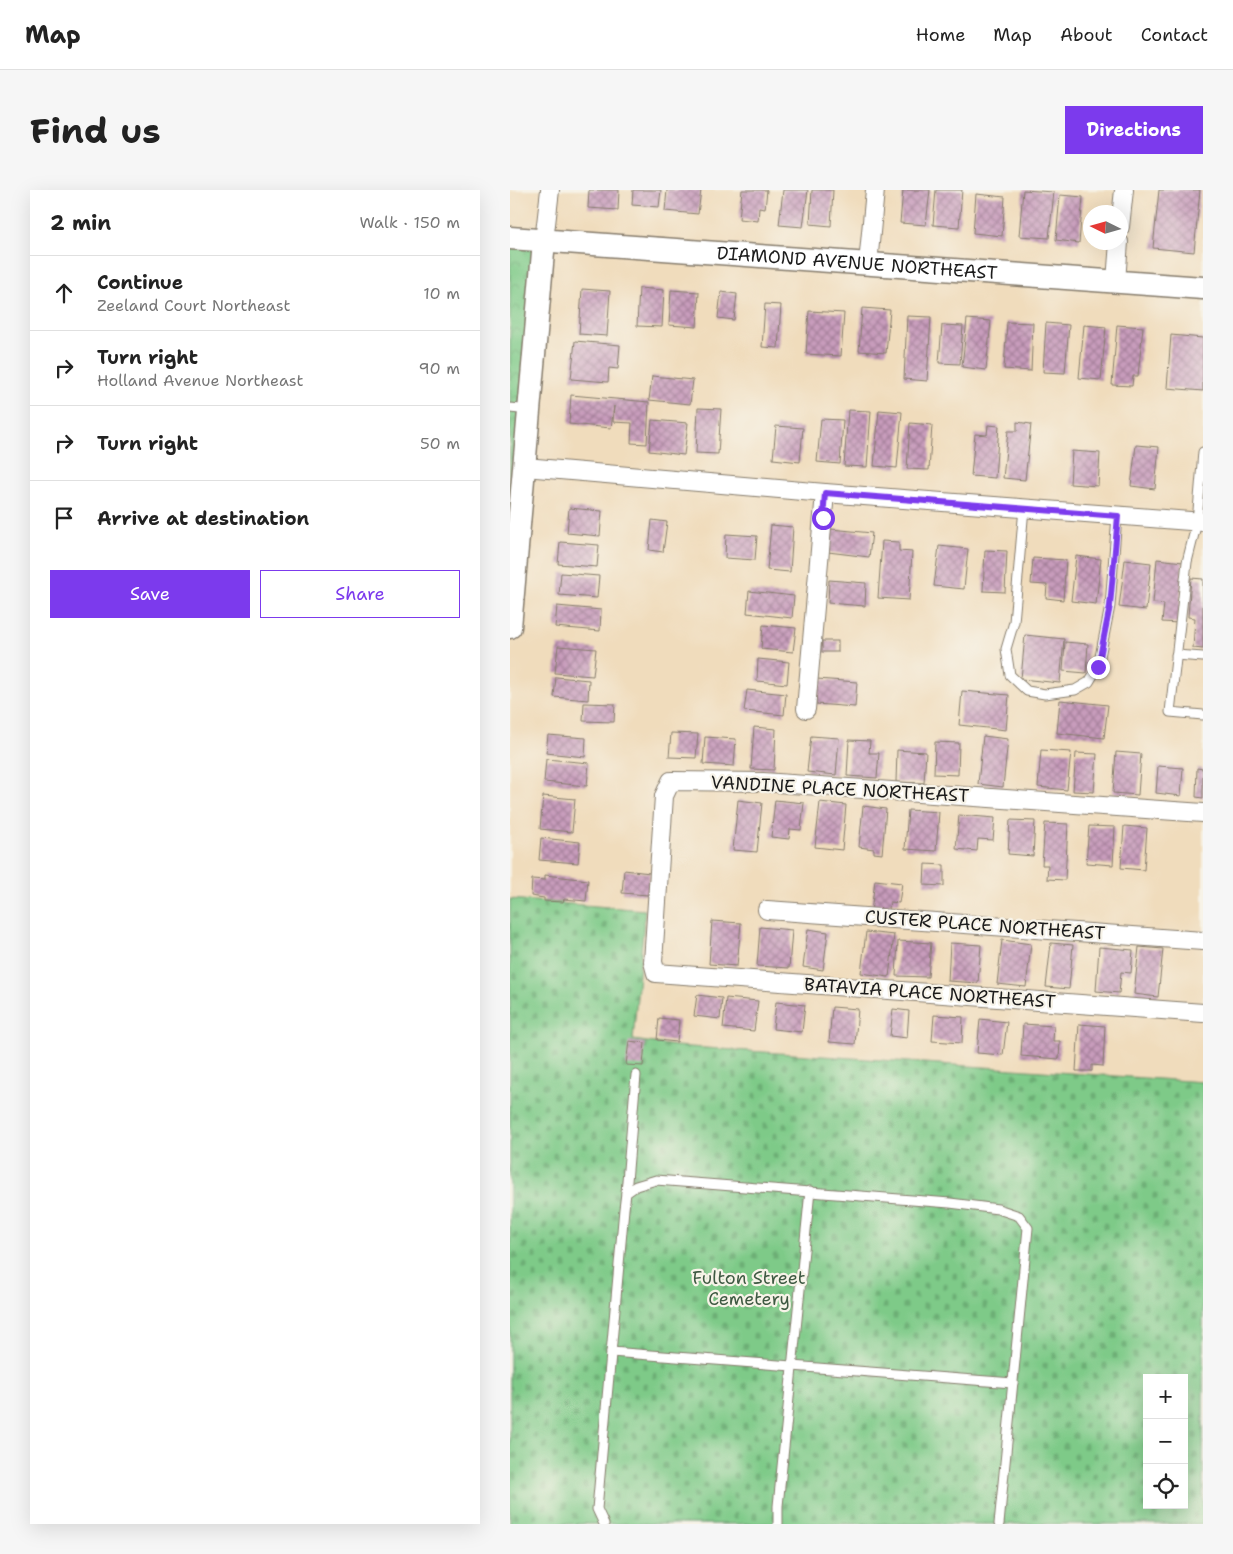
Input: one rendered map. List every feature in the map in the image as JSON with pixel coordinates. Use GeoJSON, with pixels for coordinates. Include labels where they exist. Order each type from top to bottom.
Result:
{"type":"FeatureCollection","features":[{"type":"Feature","properties":{"kind":"street"},"geometry":{"type":"LineString","coordinates":[[510,627],[525,467],[520,409],[550,190]]}},
{"type":"Feature","properties":{"kind":"street"},"geometry":{"type":"LineString","coordinates":[[868,264],[875,190]]}},
{"type":"Feature","properties":{"kind":"street"},"geometry":{"type":"LineString","coordinates":[[1122,205],[1124,190]]}},
{"type":"Feature","properties":{"kind":"street","name":"DIAMOND AVENUE NORTHEAST"},"geometry":{"type":"LineString","coordinates":[[510,238],[1203,288]]}},
{"type":"Feature","properties":{"kind":"street"},"geometry":{"type":"LineString","coordinates":[[1116,281],[1118,250]]}},
{"type":"Feature","properties":{"kind":"street"},"geometry":{"type":"LineString","coordinates":[[525,467],[825,493],[1200,522]]}},
{"type":"Feature","properties":{"kind":"street"},"geometry":{"type":"LineString","coordinates":[[806,709],[825,493]]}},
{"type":"Feature","properties":{"kind":"street","name":"VANDINE PLACE NORTHEAST"},"geometry":{"type":"LineString","coordinates":[[656,973],[652,962],[664,796],[671,781],[763,782],[1203,813]]}},
{"type":"Feature","properties":{"kind":"street","name":"CUSTER PLACE NORTHEAST"},"geometry":{"type":"LineString","coordinates":[[767,910],[1203,940]]}},
{"type":"Feature","properties":{"kind":"street","name":"BATAVIA PLACE NORTHEAST"},"geometry":{"type":"LineString","coordinates":[[656,973],[1203,1013]]}},
{"type":"Feature","properties":{"kind":"lane"},"geometry":{"type":"LineString","coordinates":[[1203,452],[1200,522],[1187,562],[1170,712],[1203,715]]}},
{"type":"Feature","properties":{"kind":"lane"},"geometry":{"type":"LineString","coordinates":[[1024,508],[1014,622],[1006,649],[1010,675],[1027,691],[1045,694],[1074,690],[1082,686],[1089,682],[1098,667],[1110,606],[1118,516]]}},
{"type":"Feature","properties":{"kind":"lane"},"geometry":{"type":"LineString","coordinates":[[1176,655],[1203,657]]}},
{"type":"Feature","properties":{"kind":"lane"},"geometry":{"type":"LineString","coordinates":[[604,1524],[597,1509],[636,1075]]}},
{"type":"Feature","properties":{"kind":"lane"},"geometry":{"type":"LineString","coordinates":[[626,1193],[636,1186],[656,1180],[950,1203],[998,1209],[1019,1216],[1028,1228],[999,1524]]}},
{"type":"Feature","properties":{"kind":"lane"},"geometry":{"type":"LineString","coordinates":[[778,1524],[778,1506],[810,1191]]}},
{"type":"Feature","properties":{"kind":"lane"},"geometry":{"type":"LineString","coordinates":[[611,1352],[1013,1383]]}},
{"type":"Feature","properties":{"kind":"green space"},"geometry":{"type":"Polygon","coordinates":[[[510,238],[544,241],[510,627],[510,238]]]}},
{"type":"Feature","properties":{"kind":"green space","name":"Fulton Street Cemetery"},"geometry":{"type":"Polygon","coordinates":[[[510,899],[645,910],[633,1040],[676,1046],[1203,1082],[1203,1524],[510,1524],[510,899]]]}},
{"type":"Feature","properties":{"kind":"building"},"geometry":{"type":"Polygon","coordinates":[[[589,190],[619,190],[618,210],[588,208],[589,190]]]}},
{"type":"Feature","properties":{"kind":"building"},"geometry":{"type":"Polygon","coordinates":[[[633,190],[661,190],[659,207],[632,205],[633,190]]]}},
{"type":"Feature","properties":{"kind":"building"},"geometry":{"type":"Polygon","coordinates":[[[667,190],[701,190],[698,214],[665,211],[667,190]]]}},
{"type":"Feature","properties":{"kind":"building"},"geometry":{"type":"Polygon","coordinates":[[[742,190],[767,190],[765,209],[759,208],[758,221],[739,219],[742,190]]]}},
{"type":"Feature","properties":{"kind":"building"},"geometry":{"type":"Polygon","coordinates":[[[783,190],[808,190],[803,227],[779,225],[783,190]]]}},
{"type":"Feature","properties":{"kind":"building"},"geometry":{"type":"Polygon","coordinates":[[[812,190],[833,190],[831,226],[810,224],[812,190]]]}},
{"type":"Feature","properties":{"kind":"building"},"geometry":{"type":"Polygon","coordinates":[[[903,190],[930,190],[926,225],[900,223],[903,190]]]}},
{"type":"Feature","properties":{"kind":"building"},"geometry":{"type":"Polygon","coordinates":[[[936,190],[962,190],[959,227],[933,225],[936,190]]]}},
{"type":"Feature","properties":{"kind":"building"},"geometry":{"type":"Polygon","coordinates":[[[1023,190],[1054,192],[1049,238],[1019,236],[1023,190]]]}},
{"type":"Feature","properties":{"kind":"building"},"geometry":{"type":"Polygon","coordinates":[[[1159,190],[1200,190],[1194,252],[1153,248],[1159,190]]]}},
{"type":"Feature","properties":{"kind":"building"},"geometry":{"type":"Polygon","coordinates":[[[976,194],[1005,197],[1002,236],[973,233],[976,194]]]}},
{"type":"Feature","properties":{"kind":"building"},"geometry":{"type":"Polygon","coordinates":[[[1060,195],[1083,197],[1079,243],[1056,240],[1060,195]]]}},
{"type":"Feature","properties":{"kind":"building"},"geometry":{"type":"Polygon","coordinates":[[[639,288],[664,290],[662,327],[637,326],[639,288]]]}},
{"type":"Feature","properties":{"kind":"building"},"geometry":{"type":"Polygon","coordinates":[[[582,289],[610,291],[607,336],[579,334],[582,289]]]}},
{"type":"Feature","properties":{"kind":"building"},"geometry":{"type":"Polygon","coordinates":[[[671,290],[699,292],[697,327],[669,325],[671,290]]]}},
{"type":"Feature","properties":{"kind":"building"},"geometry":{"type":"Polygon","coordinates":[[[721,292],[737,294],[734,320],[718,318],[721,292]]]}},
{"type":"Feature","properties":{"kind":"building"},"geometry":{"type":"Polygon","coordinates":[[[765,304],[781,305],[778,348],[762,347],[765,304]]]}},
{"type":"Feature","properties":{"kind":"building"},"geometry":{"type":"Polygon","coordinates":[[[862,308],[890,310],[886,353],[859,351],[862,308]]]}},
{"type":"Feature","properties":{"kind":"building"},"geometry":{"type":"Polygon","coordinates":[[[809,311],[844,313],[841,356],[806,354],[809,311]]]}},
{"type":"Feature","properties":{"kind":"building"},"geometry":{"type":"Polygon","coordinates":[[[907,316],[931,317],[927,381],[904,379],[907,316]]]}},
{"type":"Feature","properties":{"kind":"building"},"geometry":{"type":"Polygon","coordinates":[[[967,319],[991,321],[986,370],[962,367],[967,319]]]}},
{"type":"Feature","properties":{"kind":"building"},"geometry":{"type":"Polygon","coordinates":[[[1007,322],[1033,323],[1031,371],[1004,369],[1007,322]]]}},
{"type":"Feature","properties":{"kind":"building"},"geometry":{"type":"Polygon","coordinates":[[[1046,323],[1069,325],[1065,373],[1043,372],[1046,323]]]}},
{"type":"Feature","properties":{"kind":"building"},"geometry":{"type":"Polygon","coordinates":[[[942,325],[963,326],[960,364],[939,363],[942,325]]]}},
{"type":"Feature","properties":{"kind":"building"},"geometry":{"type":"Polygon","coordinates":[[[1084,325],[1106,327],[1101,380],[1079,378],[1084,325]]]}},
{"type":"Feature","properties":{"kind":"building"},"geometry":{"type":"Polygon","coordinates":[[[1117,325],[1143,327],[1138,376],[1133,376],[1132,386],[1112,385],[1117,325]]]}},
{"type":"Feature","properties":{"kind":"building"},"geometry":{"type":"Polygon","coordinates":[[[1171,335],[1203,338],[1203,391],[1167,388],[1171,335]]]}},
{"type":"Feature","properties":{"kind":"building"},"geometry":{"type":"Polygon","coordinates":[[[575,341],[620,345],[618,369],[609,368],[608,382],[571,379],[575,341]]]}},
{"type":"Feature","properties":{"kind":"building"},"geometry":{"type":"Polygon","coordinates":[[[652,376],[693,380],[690,404],[649,400],[652,376]]]}},
{"type":"Feature","properties":{"kind":"building"},"geometry":{"type":"Polygon","coordinates":[[[571,395],[649,402],[647,444],[631,443],[632,423],[613,422],[614,406],[611,428],[569,424],[571,395]]]}},
{"type":"Feature","properties":{"kind":"building"},"geometry":{"type":"Polygon","coordinates":[[[698,408],[721,409],[718,454],[696,453],[698,408]]]}},
{"type":"Feature","properties":{"kind":"building"},"geometry":{"type":"Polygon","coordinates":[[[848,410],[871,411],[867,467],[844,466],[848,410]]]}},
{"type":"Feature","properties":{"kind":"building"},"geometry":{"type":"Polygon","coordinates":[[[879,410],[902,412],[897,468],[874,466],[879,410]]]}},
{"type":"Feature","properties":{"kind":"building"},"geometry":{"type":"Polygon","coordinates":[[[821,419],[843,420],[840,464],[817,462],[821,419]]]}},
{"type":"Feature","properties":{"kind":"building"},"geometry":{"type":"Polygon","coordinates":[[[652,420],[688,423],[684,455],[649,451],[652,420]]]}},
{"type":"Feature","properties":{"kind":"building"},"geometry":{"type":"Polygon","coordinates":[[[1017,422],[1031,424],[1025,480],[1003,478],[1008,431],[1017,431],[1017,422]]]}},
{"type":"Feature","properties":{"kind":"building"},"geometry":{"type":"Polygon","coordinates":[[[910,423],[932,425],[929,470],[907,469],[910,423]]]}},
{"type":"Feature","properties":{"kind":"building"},"geometry":{"type":"Polygon","coordinates":[[[988,425],[999,426],[995,478],[971,476],[975,434],[987,435],[988,425]]]}},
{"type":"Feature","properties":{"kind":"building"},"geometry":{"type":"Polygon","coordinates":[[[776,426],[803,428],[800,462],[773,459],[776,426]]]}},
{"type":"Feature","properties":{"kind":"building"},"geometry":{"type":"Polygon","coordinates":[[[1136,445],[1159,447],[1155,489],[1131,486],[1136,445]]]}},
{"type":"Feature","properties":{"kind":"building"},"geometry":{"type":"Polygon","coordinates":[[[1072,451],[1100,453],[1098,486],[1070,484],[1072,451]]]}},
{"type":"Feature","properties":{"kind":"building"},"geometry":{"type":"Polygon","coordinates":[[[569,508],[602,511],[600,536],[567,533],[569,508]]]}},
{"type":"Feature","properties":{"kind":"building"},"geometry":{"type":"Polygon","coordinates":[[[652,520],[667,522],[663,552],[649,550],[652,520]]]}},
{"type":"Feature","properties":{"kind":"building"},"geometry":{"type":"Polygon","coordinates":[[[771,525],[793,527],[790,572],[767,570],[771,525]]]}},
{"type":"Feature","properties":{"kind":"building"},"geometry":{"type":"Polygon","coordinates":[[[831,529],[872,533],[869,557],[828,552],[831,529]]]}},
{"type":"Feature","properties":{"kind":"building"},"geometry":{"type":"Polygon","coordinates":[[[726,534],[757,536],[755,560],[725,558],[726,534]]]}},
{"type":"Feature","properties":{"kind":"building"},"geometry":{"type":"Polygon","coordinates":[[[882,541],[899,542],[899,551],[912,552],[909,600],[878,598],[882,541]]]}},
{"type":"Feature","properties":{"kind":"building"},"geometry":{"type":"Polygon","coordinates":[[[560,542],[599,545],[597,567],[558,564],[560,542]]]}},
{"type":"Feature","properties":{"kind":"building"},"geometry":{"type":"Polygon","coordinates":[[[939,546],[968,549],[964,589],[934,586],[939,546]]]}},
{"type":"Feature","properties":{"kind":"building"},"geometry":{"type":"Polygon","coordinates":[[[985,550],[1007,551],[1005,592],[983,591],[985,550]]]}},
{"type":"Feature","properties":{"kind":"building"},"geometry":{"type":"Polygon","coordinates":[[[1076,556],[1101,559],[1096,604],[1071,601],[1076,556]]]}},
{"type":"Feature","properties":{"kind":"building"},"geometry":{"type":"Polygon","coordinates":[[[1033,558],[1066,560],[1063,600],[1046,598],[1047,585],[1031,584],[1033,558]]]}},
{"type":"Feature","properties":{"kind":"building"},"geometry":{"type":"Polygon","coordinates":[[[1157,559],[1183,562],[1179,623],[1162,622],[1164,604],[1153,603],[1157,559]]]}},
{"type":"Feature","properties":{"kind":"building"},"geometry":{"type":"Polygon","coordinates":[[[1125,560],[1151,563],[1146,610],[1119,607],[1125,560]]]}},
{"type":"Feature","properties":{"kind":"building"},"geometry":{"type":"Polygon","coordinates":[[[561,573],[599,576],[597,598],[559,595],[561,573]]]}},
{"type":"Feature","properties":{"kind":"building"},"geometry":{"type":"Polygon","coordinates":[[[1191,578],[1203,579],[1203,649],[1193,648],[1195,618],[1188,617],[1191,578]]]}},
{"type":"Feature","properties":{"kind":"building"},"geometry":{"type":"Polygon","coordinates":[[[829,580],[866,583],[865,606],[828,603],[829,580]]]}},
{"type":"Feature","properties":{"kind":"building"},"geometry":{"type":"Polygon","coordinates":[[[749,591],[794,596],[792,618],[747,613],[749,591]]]}},
{"type":"Feature","properties":{"kind":"building"},"geometry":{"type":"Polygon","coordinates":[[[557,606],[601,610],[600,631],[555,627],[557,606]]]}},
{"type":"Feature","properties":{"kind":"building"},"geometry":{"type":"Polygon","coordinates":[[[763,625],[796,628],[793,652],[761,649],[763,625]]]}},
{"type":"Feature","properties":{"kind":"building"},"geometry":{"type":"Polygon","coordinates":[[[1025,635],[1064,639],[1060,683],[1021,679],[1025,635]]]}},
{"type":"Feature","properties":{"kind":"building"},"geometry":{"type":"Polygon","coordinates":[[[822,641],[838,641],[838,652],[822,652],[822,641]]]}},
{"type":"Feature","properties":{"kind":"building"},"geometry":{"type":"Polygon","coordinates":[[[1065,642],[1088,644],[1086,673],[1063,671],[1065,642]]]}},
{"type":"Feature","properties":{"kind":"building"},"geometry":{"type":"Polygon","coordinates":[[[558,646],[596,649],[593,676],[555,673],[558,646]]]}},
{"type":"Feature","properties":{"kind":"building"},"geometry":{"type":"Polygon","coordinates":[[[758,659],[789,662],[787,684],[757,681],[758,659]]]}},
{"type":"Feature","properties":{"kind":"building"},"geometry":{"type":"Polygon","coordinates":[[[556,677],[589,680],[588,700],[554,697],[556,677]]]}},
{"type":"Feature","properties":{"kind":"building"},"geometry":{"type":"Polygon","coordinates":[[[817,679],[857,682],[855,707],[816,704],[817,679]]]}},
{"type":"Feature","properties":{"kind":"building"},"geometry":{"type":"Polygon","coordinates":[[[747,690],[786,694],[784,715],[744,711],[747,690]]]}},
{"type":"Feature","properties":{"kind":"building"},"geometry":{"type":"Polygon","coordinates":[[[962,691],[1009,695],[1006,730],[959,725],[962,691]]]}},
{"type":"Feature","properties":{"kind":"building"},"geometry":{"type":"Polygon","coordinates":[[[1060,700],[1108,705],[1104,738],[1057,733],[1060,700]]]}},
{"type":"Feature","properties":{"kind":"building"},"geometry":{"type":"Polygon","coordinates":[[[584,703],[615,704],[614,722],[583,721],[584,703]]]}},
{"type":"Feature","properties":{"kind":"building"},"geometry":{"type":"Polygon","coordinates":[[[754,727],[776,729],[774,770],[751,769],[754,727]]]}},
{"type":"Feature","properties":{"kind":"building"},"geometry":{"type":"Polygon","coordinates":[[[671,733],[698,734],[696,758],[669,757],[671,733]]]}},
{"type":"Feature","properties":{"kind":"building"},"geometry":{"type":"Polygon","coordinates":[[[548,735],[586,738],[585,757],[546,753],[548,735]]]}},
{"type":"Feature","properties":{"kind":"building"},"geometry":{"type":"Polygon","coordinates":[[[811,736],[839,738],[836,775],[807,772],[811,736]]]}},
{"type":"Feature","properties":{"kind":"building"},"geometry":{"type":"Polygon","coordinates":[[[983,736],[1008,739],[1003,787],[978,784],[983,736]]]}},
{"type":"Feature","properties":{"kind":"building"},"geometry":{"type":"Polygon","coordinates":[[[705,737],[736,739],[734,766],[703,764],[705,737]]]}},
{"type":"Feature","properties":{"kind":"building"},"geometry":{"type":"Polygon","coordinates":[[[849,740],[870,741],[869,753],[879,753],[877,778],[847,776],[849,740]]]}},
{"type":"Feature","properties":{"kind":"building"},"geometry":{"type":"Polygon","coordinates":[[[935,742],[959,743],[958,775],[934,774],[935,742]]]}},
{"type":"Feature","properties":{"kind":"building"},"geometry":{"type":"Polygon","coordinates":[[[897,750],[926,752],[924,783],[896,782],[897,750]]]}},
{"type":"Feature","properties":{"kind":"building"},"geometry":{"type":"Polygon","coordinates":[[[1041,750],[1071,752],[1067,790],[1038,787],[1041,750]]]}},
{"type":"Feature","properties":{"kind":"building"},"geometry":{"type":"Polygon","coordinates":[[[1116,752],[1141,754],[1138,795],[1113,793],[1116,752]]]}},
{"type":"Feature","properties":{"kind":"building"},"geometry":{"type":"Polygon","coordinates":[[[1076,753],[1097,754],[1094,792],[1073,791],[1076,753]]]}},
{"type":"Feature","properties":{"kind":"building"},"geometry":{"type":"Polygon","coordinates":[[[546,759],[589,763],[587,786],[544,782],[546,759]]]}},
{"type":"Feature","properties":{"kind":"building"},"geometry":{"type":"Polygon","coordinates":[[[1158,766],[1183,768],[1181,796],[1156,793],[1158,766]]]}},
{"type":"Feature","properties":{"kind":"building"},"geometry":{"type":"Polygon","coordinates":[[[1197,768],[1203,769],[1203,798],[1196,797],[1197,768]]]}},
{"type":"Feature","properties":{"kind":"building"},"geometry":{"type":"Polygon","coordinates":[[[543,796],[575,799],[572,832],[540,829],[543,796]]]}},
{"type":"Feature","properties":{"kind":"building"},"geometry":{"type":"Polygon","coordinates":[[[738,800],[762,803],[757,852],[733,850],[738,800]]]}},
{"type":"Feature","properties":{"kind":"building"},"geometry":{"type":"Polygon","coordinates":[[[775,800],[804,803],[801,830],[790,829],[789,839],[771,837],[775,800]]]}},
{"type":"Feature","properties":{"kind":"building"},"geometry":{"type":"Polygon","coordinates":[[[820,802],[846,805],[842,850],[815,847],[820,802]]]}},
{"type":"Feature","properties":{"kind":"building"},"geometry":{"type":"Polygon","coordinates":[[[863,806],[886,809],[882,854],[874,853],[874,849],[859,847],[863,806]]]}},
{"type":"Feature","properties":{"kind":"building"},"geometry":{"type":"Polygon","coordinates":[[[908,810],[939,812],[936,851],[905,849],[908,810]]]}},
{"type":"Feature","properties":{"kind":"building"},"geometry":{"type":"Polygon","coordinates":[[[959,815],[995,818],[993,840],[978,839],[977,851],[956,849],[959,815]]]}},
{"type":"Feature","properties":{"kind":"building"},"geometry":{"type":"Polygon","coordinates":[[[1010,820],[1035,821],[1033,856],[1008,854],[1010,820]]]}},
{"type":"Feature","properties":{"kind":"building"},"geometry":{"type":"Polygon","coordinates":[[[1045,823],[1068,824],[1065,880],[1047,879],[1048,865],[1042,865],[1045,823]]]}},
{"type":"Feature","properties":{"kind":"building"},"geometry":{"type":"Polygon","coordinates":[[[1089,826],[1115,827],[1113,865],[1086,863],[1089,826]]]}},
{"type":"Feature","properties":{"kind":"building"},"geometry":{"type":"Polygon","coordinates":[[[1124,826],[1147,828],[1144,870],[1121,868],[1124,826]]]}},
{"type":"Feature","properties":{"kind":"building"},"geometry":{"type":"Polygon","coordinates":[[[541,838],[580,842],[578,863],[539,860],[541,838]]]}},
{"type":"Feature","properties":{"kind":"building"},"geometry":{"type":"Polygon","coordinates":[[[925,864],[944,865],[944,886],[924,885],[925,864]]]}},
{"type":"Feature","properties":{"kind":"building"},"geometry":{"type":"Polygon","coordinates":[[[624,870],[650,873],[648,895],[622,893],[624,870]]]}},
{"type":"Feature","properties":{"kind":"building"},"geometry":{"type":"Polygon","coordinates":[[[545,875],[588,880],[586,901],[564,899],[563,902],[544,901],[544,898],[531,896],[532,879],[545,880],[545,875]]]}},
{"type":"Feature","properties":{"kind":"building"},"geometry":{"type":"Polygon","coordinates":[[[875,880],[902,883],[899,903],[890,902],[888,914],[871,912],[875,880]]]}},
{"type":"Feature","properties":{"kind":"building"},"geometry":{"type":"Polygon","coordinates":[[[712,921],[741,923],[737,966],[709,964],[712,921]]]}},
{"type":"Feature","properties":{"kind":"building"},"geometry":{"type":"Polygon","coordinates":[[[760,927],[792,930],[789,968],[757,966],[760,927]]]}},
{"type":"Feature","properties":{"kind":"building"},"geometry":{"type":"Polygon","coordinates":[[[808,929],[828,932],[823,970],[803,967],[808,929]]]}},
{"type":"Feature","properties":{"kind":"building"},"geometry":{"type":"Polygon","coordinates":[[[866,932],[894,935],[889,977],[861,973],[866,932]]]}},
{"type":"Feature","properties":{"kind":"building"},"geometry":{"type":"Polygon","coordinates":[[[1002,940],[1031,944],[1026,987],[997,984],[1002,940]]]}},
{"type":"Feature","properties":{"kind":"building"},"geometry":{"type":"Polygon","coordinates":[[[898,941],[931,943],[928,977],[896,976],[898,941]]]}},
{"type":"Feature","properties":{"kind":"building"},"geometry":{"type":"Polygon","coordinates":[[[950,943],[981,945],[978,983],[948,981],[950,943]]]}},
{"type":"Feature","properties":{"kind":"building"},"geometry":{"type":"Polygon","coordinates":[[[1051,943],[1073,945],[1069,989],[1046,987],[1051,943]]]}},
{"type":"Feature","properties":{"kind":"building"},"geometry":{"type":"Polygon","coordinates":[[[1099,947],[1133,950],[1131,973],[1121,972],[1119,993],[1096,991],[1099,947]]]}},
{"type":"Feature","properties":{"kind":"building"},"geometry":{"type":"Polygon","coordinates":[[[1139,947],[1163,949],[1158,997],[1134,994],[1139,947]]]}},
{"type":"Feature","properties":{"kind":"building"},"geometry":{"type":"Polygon","coordinates":[[[697,995],[722,998],[720,1019],[694,1016],[697,995]]]}},
{"type":"Feature","properties":{"kind":"building"},"geometry":{"type":"Polygon","coordinates":[[[726,998],[758,1001],[754,1031],[723,1028],[726,998]]]}},
{"type":"Feature","properties":{"kind":"building"},"geometry":{"type":"Polygon","coordinates":[[[776,1002],[805,1005],[802,1032],[773,1029],[776,1002]]]}},
{"type":"Feature","properties":{"kind":"building"},"geometry":{"type":"Polygon","coordinates":[[[832,1007],[858,1009],[855,1044],[829,1042],[832,1007]]]}},
{"type":"Feature","properties":{"kind":"building"},"geometry":{"type":"Polygon","coordinates":[[[893,1009],[909,1011],[907,1038],[890,1036],[893,1009]]]}},
{"type":"Feature","properties":{"kind":"building"},"geometry":{"type":"Polygon","coordinates":[[[934,1015],[963,1017],[962,1043],[932,1041],[934,1015]]]}},
{"type":"Feature","properties":{"kind":"building"},"geometry":{"type":"Polygon","coordinates":[[[659,1018],[679,1020],[677,1042],[657,1040],[659,1018]]]}},
{"type":"Feature","properties":{"kind":"building"},"geometry":{"type":"Polygon","coordinates":[[[980,1019],[1007,1022],[1003,1055],[977,1053],[980,1019]]]}},
{"type":"Feature","properties":{"kind":"building"},"geometry":{"type":"Polygon","coordinates":[[[1023,1024],[1054,1026],[1053,1041],[1060,1041],[1059,1059],[1021,1056],[1023,1024]]]}},
{"type":"Feature","properties":{"kind":"building"},"geometry":{"type":"Polygon","coordinates":[[[1079,1024],[1105,1026],[1103,1066],[1092,1065],[1092,1071],[1076,1071],[1079,1024]]]}},
{"type":"Feature","properties":{"kind":"building"},"geometry":{"type":"Polygon","coordinates":[[[629,1041],[645,1043],[643,1066],[626,1065],[629,1041]]]}},
{"type":"Feature","properties":{"kind":"route"},"geometry":{"type":"LineString","coordinates":[[823,518],[825,493],[1118,516],[1110,606],[1098,667]]}}]}
